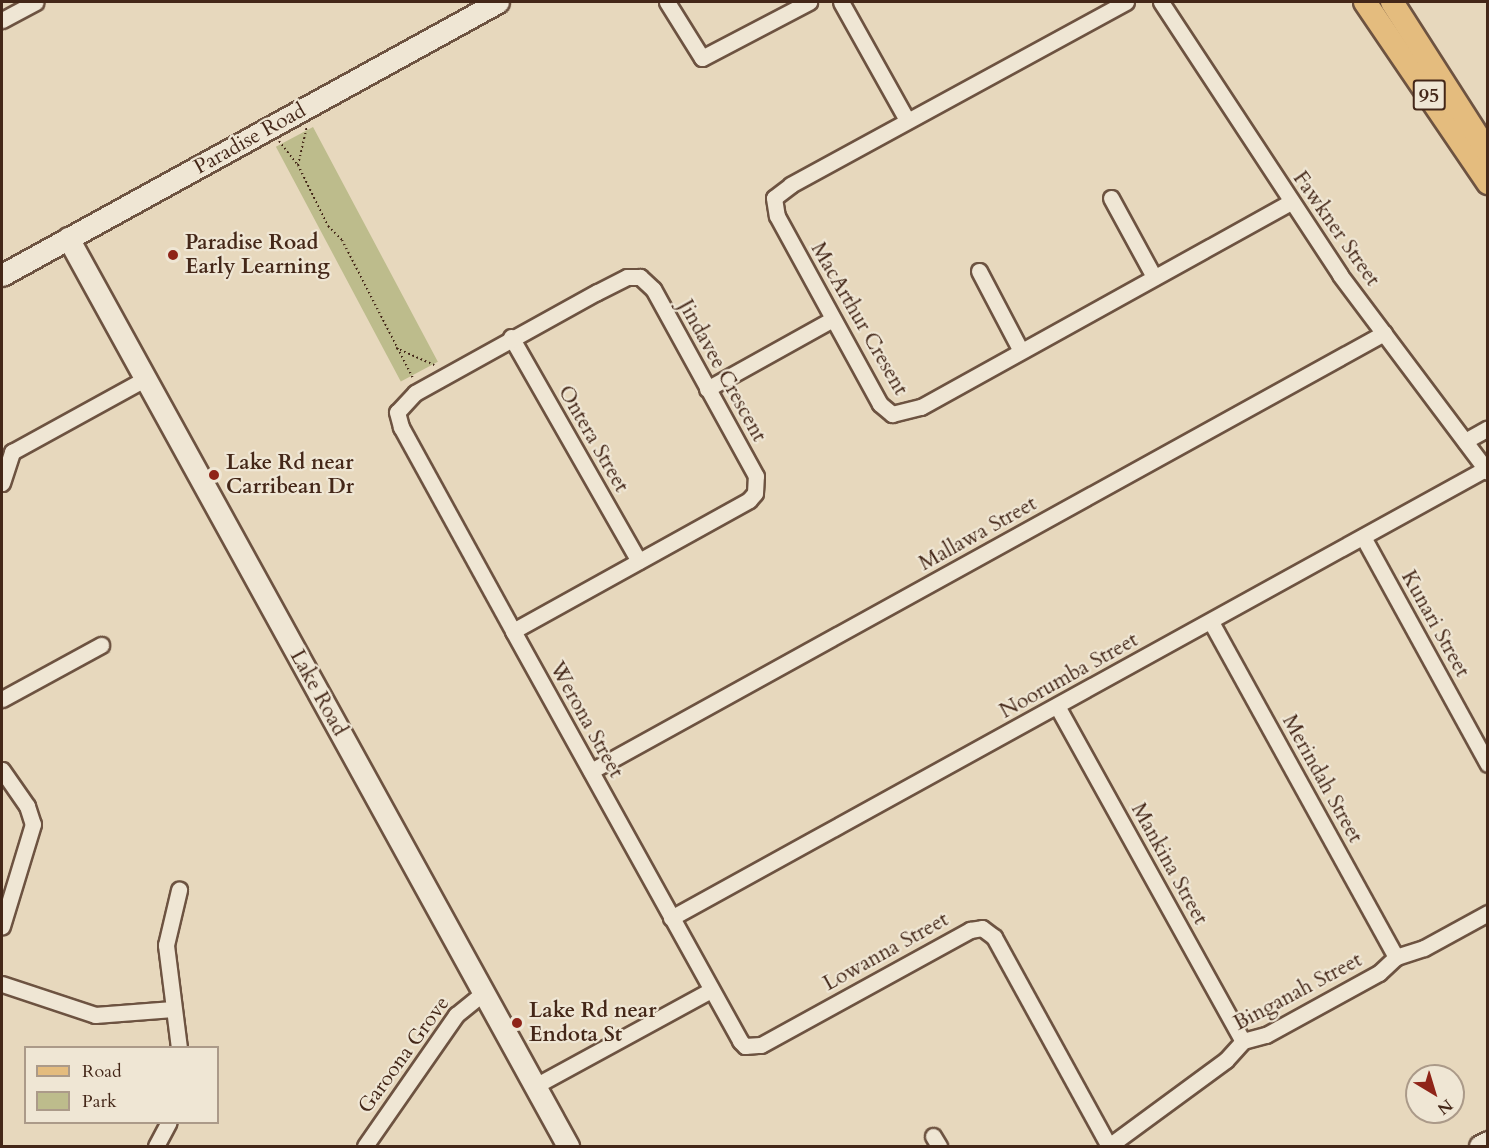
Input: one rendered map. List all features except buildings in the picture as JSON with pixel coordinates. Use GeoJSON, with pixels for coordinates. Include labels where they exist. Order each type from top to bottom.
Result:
{"type":"FeatureCollection","features":[{"type":"Feature","properties":{"kind":"main road","name":"95"},"geometry":{"type":"LineString","coordinates":[[1365,2],[1488,183]]}},
{"type":"Feature","properties":{"kind":"main road","name":"95"},"geometry":{"type":"LineString","coordinates":[[1392,2],[1485,146]]}},
{"type":"Feature","properties":{"kind":"street"},"geometry":{"type":"LineString","coordinates":[[2,20],[36,2]]}},
{"type":"Feature","properties":{"kind":"street","name":"Paradise Road"},"geometry":{"type":"LineString","coordinates":[[2,275],[498,2]]}},
{"type":"Feature","properties":{"kind":"street"},"geometry":{"type":"LineString","coordinates":[[667,2],[702,58],[809,2]]}},
{"type":"Feature","properties":{"kind":"street"},"geometry":{"type":"LineString","coordinates":[[841,2],[907,120]]}},
{"type":"Feature","properties":{"kind":"street","name":"MacArthur Cresent"},"geometry":{"type":"LineString","coordinates":[[1126,2],[907,120],[774,198],[777,216],[880,404],[892,414],[921,406],[1291,202]]}},
{"type":"Feature","properties":{"kind":"street","name":"Fawkner Street"},"geometry":{"type":"LineString","coordinates":[[1161,2],[1291,202],[1486,471]]}},
{"type":"Feature","properties":{"kind":"street"},"geometry":{"type":"LineString","coordinates":[[1111,198],[1154,277]]}},
{"type":"Feature","properties":{"kind":"street","name":"Lake Road"},"geometry":{"type":"LineString","coordinates":[[68,238],[568,1146]]}},
{"type":"Feature","properties":{"kind":"street"},"geometry":{"type":"LineString","coordinates":[[980,271],[1021,351]]}},
{"type":"Feature","properties":{"kind":"street","name":"Jindavee Crescent"},"geometry":{"type":"LineString","coordinates":[[397,412],[414,393],[511,337],[627,277],[640,276],[653,289],[756,476],[755,493],[749,501],[513,632]]}},
{"type":"Feature","properties":{"kind":"street"},"geometry":{"type":"LineString","coordinates":[[708,389],[833,319]]}},
{"type":"Feature","properties":{"kind":"street","name":"Mallawa Street"},"geometry":{"type":"LineString","coordinates":[[591,771],[1384,333]]}},
{"type":"Feature","properties":{"kind":"street","name":"Ontera Street"},"geometry":{"type":"LineString","coordinates":[[511,337],[639,561]]}},
{"type":"Feature","properties":{"kind":"street"},"geometry":{"type":"LineString","coordinates":[[2,483],[12,452],[145,379]]}},
{"type":"Feature","properties":{"kind":"street","name":"Werona Street"},"geometry":{"type":"LineString","coordinates":[[397,412],[401,427],[513,632],[711,990],[745,1046]]}},
{"type":"Feature","properties":{"kind":"street"},"geometry":{"type":"LineString","coordinates":[[1465,441],[1488,428]]}},
{"type":"Feature","properties":{"kind":"street","name":"Noorumba Street"},"geometry":{"type":"LineString","coordinates":[[671,918],[1486,471]]}},
{"type":"Feature","properties":{"kind":"street","name":"Kunari Street"},"geometry":{"type":"LineString","coordinates":[[1364,537],[1488,764]]}},
{"type":"Feature","properties":{"kind":"street","name":"Merindah Street"},"geometry":{"type":"LineString","coordinates":[[1211,622],[1396,957]]}},
{"type":"Feature","properties":{"kind":"street"},"geometry":{"type":"LineString","coordinates":[[2,699],[101,645]]}},
{"type":"Feature","properties":{"kind":"street","name":"Mankina Street"},"geometry":{"type":"LineString","coordinates":[[1057,706],[1243,1041]]}},
{"type":"Feature","properties":{"kind":"street"},"geometry":{"type":"LineString","coordinates":[[2,770],[27,806],[33,824],[3,918]]}},
{"type":"Feature","properties":{"kind":"street"},"geometry":{"type":"LineString","coordinates":[[179,890],[166,945],[179,1046]]}},
{"type":"Feature","properties":{"kind":"street","name":"Binganah Street"},"geometry":{"type":"LineString","coordinates":[[1109,1146],[1226,1060],[1243,1041],[1266,1035],[1379,973],[1396,957],[1424,948],[1488,913]]}},
{"type":"Feature","properties":{"kind":"street","name":"Lowanna Street"},"geometry":{"type":"LineString","coordinates":[[745,1046],[761,1045],[970,930],[982,928],[994,937],[1109,1146]]}},
{"type":"Feature","properties":{"kind":"street"},"geometry":{"type":"LineString","coordinates":[[2,984],[95,1015],[173,1009]]}},
{"type":"Feature","properties":{"kind":"street"},"geometry":{"type":"LineString","coordinates":[[535,1086],[711,990]]}},
{"type":"Feature","properties":{"kind":"street","name":"Garoona Grove"},"geometry":{"type":"LineString","coordinates":[[365,1146],[456,1015],[483,993]]}},
{"type":"Feature","properties":{"kind":"street"},"geometry":{"type":"LineString","coordinates":[[156,1146],[169,1124]]}},
{"type":"Feature","properties":{"kind":"street"},"geometry":{"type":"LineString","coordinates":[[1480,1146],[1488,1142]]}},
{"type":"Feature","properties":{"kind":"path"},"geometry":{"type":"LineString","coordinates":[[298,165],[307,126]]}},
{"type":"Feature","properties":{"kind":"path"},"geometry":{"type":"LineString","coordinates":[[279,141],[298,165],[328,226],[342,240],[413,379]]}},
{"type":"Feature","properties":{"kind":"path"},"geometry":{"type":"LineString","coordinates":[[395,347],[437,366]]}},
{"type":"Feature","properties":{"kind":"green space"},"geometry":{"type":"Polygon","coordinates":[[[313,127],[438,362],[401,382],[276,147],[313,127]]]}},
{"type":"Feature","properties":{"kind":"place","name":"Paradise Road Early Learning"},"geometry":{"type":"Point","coordinates":[173,255]}},
{"type":"Feature","properties":{"kind":"place","name":"Lake Rd near Carribean Dr"},"geometry":{"type":"Point","coordinates":[214,475]}},
{"type":"Feature","properties":{"kind":"place","name":"Lake Rd near Endota St"},"geometry":{"type":"Point","coordinates":[517,1023]}}]}
